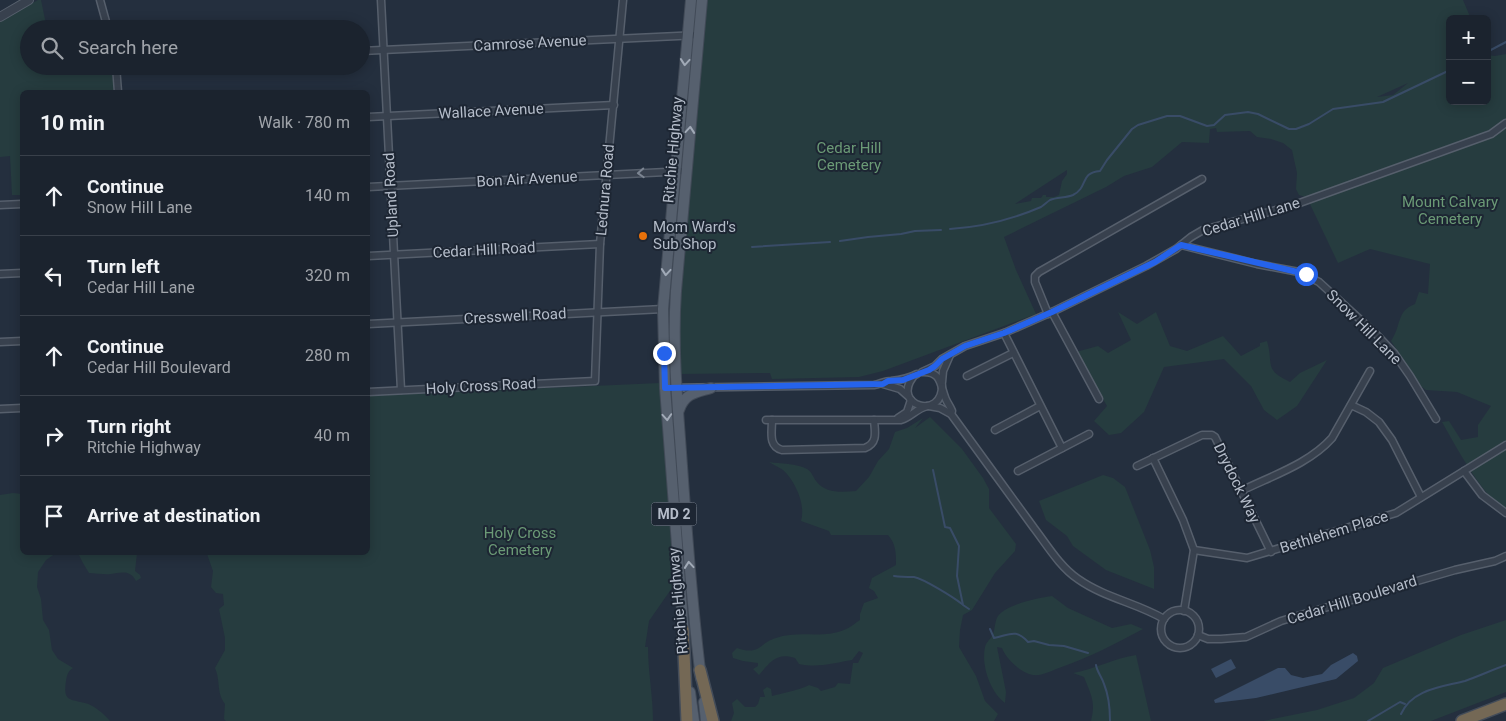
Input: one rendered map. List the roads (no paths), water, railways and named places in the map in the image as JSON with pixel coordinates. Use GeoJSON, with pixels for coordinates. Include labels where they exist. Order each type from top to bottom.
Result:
{"type":"FeatureCollection","features":[{"type":"Feature","properties":{"kind":"highway"},"geometry":{"type":"LineString","coordinates":[[683,629],[687,721]]}},
{"type":"Feature","properties":{"kind":"highway"},"geometry":{"type":"LineString","coordinates":[[700,670],[713,721]]}},
{"type":"Feature","properties":{"kind":"highway"},"geometry":{"type":"LineString","coordinates":[[1462,721],[1506,704]]}},
{"type":"Feature","properties":{"kind":"main road","name":"Ritchie Highway"},"geometry":{"type":"LineString","coordinates":[[691,0],[663,308],[665,388],[683,629],[694,721]]}},
{"type":"Feature","properties":{"kind":"main road","name":"Ritchie Highway"},"geometry":{"type":"LineString","coordinates":[[702,0],[675,308],[678,411],[688,561],[706,721]]}},
{"type":"Feature","properties":{"kind":"main road"},"geometry":{"type":"LineString","coordinates":[[678,411],[687,396],[711,388]]}},
{"type":"Feature","properties":{"kind":"street"},"geometry":{"type":"LineString","coordinates":[[0,17],[29,0]]}},
{"type":"Feature","properties":{"kind":"street"},"geometry":{"type":"LineString","coordinates":[[100,0],[106,20]]}},
{"type":"Feature","properties":{"kind":"street","name":"Upland Road"},"geometry":{"type":"LineString","coordinates":[[381,0],[401,390]]}},
{"type":"Feature","properties":{"kind":"street","name":"Lednura Road"},"geometry":{"type":"LineString","coordinates":[[595,381],[600,244],[623,0]]}},
{"type":"Feature","properties":{"kind":"street","name":"Camrose Avenue"},"geometry":{"type":"LineString","coordinates":[[370,50],[699,35]]}},
{"type":"Feature","properties":{"kind":"street"},"geometry":{"type":"LineString","coordinates":[[117,75],[118,90]]}},
{"type":"Feature","properties":{"kind":"street","name":"Wallace Avenue"},"geometry":{"type":"LineString","coordinates":[[370,117],[614,105]]}},
{"type":"Feature","properties":{"kind":"street","name":"Cedar Hill Lane"},"geometry":{"type":"LineString","coordinates":[[919,373],[935,366],[942,359],[965,346],[1004,333],[1050,313],[1155,262],[1203,230],[1294,205],[1368,179],[1491,134],[1506,123]]}},
{"type":"Feature","properties":{"kind":"street","name":"Bon Air Avenue"},"geometry":{"type":"LineString","coordinates":[[370,187],[686,171]]}},
{"type":"Feature","properties":{"kind":"street"},"geometry":{"type":"LineString","coordinates":[[1099,399],[1050,313],[1034,282],[1035,276],[1202,179]]}},
{"type":"Feature","properties":{"kind":"street"},"geometry":{"type":"LineString","coordinates":[[0,205],[20,204]]}},
{"type":"Feature","properties":{"kind":"street","name":"Cedar Hill Road"},"geometry":{"type":"LineString","coordinates":[[370,256],[600,244]]}},
{"type":"Feature","properties":{"kind":"street","name":"Snow Hill Lane"},"geometry":{"type":"LineString","coordinates":[[1181,245],[1257,264],[1299,272],[1319,282],[1394,353],[1436,419]]}},
{"type":"Feature","properties":{"kind":"street"},"geometry":{"type":"LineString","coordinates":[[0,274],[20,273]]}},
{"type":"Feature","properties":{"kind":"street","name":"Cresswell Road"},"geometry":{"type":"LineString","coordinates":[[370,324],[663,308]]}},
{"type":"Feature","properties":{"kind":"street"},"geometry":{"type":"LineString","coordinates":[[1004,333],[1062,448]]}},
{"type":"Feature","properties":{"kind":"street"},"geometry":{"type":"LineString","coordinates":[[0,342],[20,341]]}},
{"type":"Feature","properties":{"kind":"street"},"geometry":{"type":"LineString","coordinates":[[967,376],[1013,353]]}},
{"type":"Feature","properties":{"kind":"street"},"geometry":{"type":"LineString","coordinates":[[874,420],[875,440],[873,444],[865,448],[782,450],[776,448],[772,443],[769,420],[874,420],[892,420],[901,420],[910,417],[918,409],[935,403],[941,397],[943,371],[950,355]]}},
{"type":"Feature","properties":{"kind":"street"},"geometry":{"type":"LineString","coordinates":[[1241,491],[1311,458],[1324,448],[1332,438],[1370,371]]}},
{"type":"Feature","properties":{"kind":"street"},"geometry":{"type":"LineString","coordinates":[[892,420],[906,414],[910,398],[909,384],[919,373]]}},
{"type":"Feature","properties":{"kind":"street"},"geometry":{"type":"LineString","coordinates":[[883,384],[888,381],[903,380],[919,373],[933,373],[942,384],[945,398],[952,411],[951,414]]}},
{"type":"Feature","properties":{"kind":"street","name":"Holy Cross Road"},"geometry":{"type":"LineString","coordinates":[[370,392],[595,381]]}},
{"type":"Feature","properties":{"kind":"street"},"geometry":{"type":"LineString","coordinates":[[665,388],[883,384],[900,389],[918,405],[940,408],[951,414],[1047,545],[1071,573],[1090,587],[1147,609],[1164,619]]}},
{"type":"Feature","properties":{"kind":"street"},"geometry":{"type":"LineString","coordinates":[[1351,405],[1379,422],[1392,440],[1421,498]]}},
{"type":"Feature","properties":{"kind":"street"},"geometry":{"type":"LineString","coordinates":[[995,430],[1040,406]]}},
{"type":"Feature","properties":{"kind":"street"},"geometry":{"type":"LineString","coordinates":[[0,409],[20,408]]}},
{"type":"Feature","properties":{"kind":"street"},"geometry":{"type":"LineString","coordinates":[[1018,471],[1089,434]]}},
{"type":"Feature","properties":{"kind":"street","name":"Drydock Way"},"geometry":{"type":"LineString","coordinates":[[1136,466],[1202,435],[1212,435],[1215,437],[1271,552]]}},
{"type":"Feature","properties":{"kind":"street","name":"Bethlehem Place"},"geometry":{"type":"LineString","coordinates":[[1194,550],[1247,558],[1396,513],[1506,444]]}},
{"type":"Feature","properties":{"kind":"street"},"geometry":{"type":"LineString","coordinates":[[1153,458],[1183,520],[1194,550],[1184,610]]}},
{"type":"Feature","properties":{"kind":"street"},"geometry":{"type":"LineString","coordinates":[[1464,471],[1482,495],[1506,513]]}},
{"type":"Feature","properties":{"kind":"street","name":"Cedar Hill Boulevard"},"geometry":{"type":"LineString","coordinates":[[1198,635],[1208,639],[1246,637],[1281,621],[1321,608],[1454,570],[1495,561],[1506,556]]}},
{"type":"Feature","properties":{"kind":"street"},"geometry":{"type":"LineString","coordinates":[[1184,610],[1193,615],[1197,620],[1199,625],[1198,635],[1194,642],[1189,645],[1184,647],[1172,646],[1167,642],[1162,632],[1164,619],[1171,612],[1184,610]]}},
{"type":"Feature","properties":{"kind":"water"},"geometry":{"type":"Polygon","coordinates":[[[1353,653],[1357,656],[1358,661],[1336,679],[1256,698],[1215,703],[1214,700],[1278,668],[1285,668],[1291,675],[1303,678],[1322,674],[1331,665],[1353,653]]]}},
{"type":"Feature","properties":{"kind":"water"},"geometry":{"type":"Polygon","coordinates":[[[1231,659],[1236,668],[1216,678],[1211,669],[1231,659]]]}},
{"type":"Feature","properties":{"kind":"waterway"},"geometry":{"type":"LineString","coordinates":[[1491,50],[1506,42]]}},
{"type":"Feature","properties":{"kind":"waterway"},"geometry":{"type":"LineString","coordinates":[[950,229],[1008,219],[1041,207],[1050,200],[1073,195],[1078,192],[1089,174],[1100,171],[1132,129],[1138,125],[1167,116],[1180,116],[1207,126],[1214,125],[1225,115],[1248,112],[1258,114],[1289,129],[1296,129],[1309,124],[1333,109],[1383,102],[1446,72]]}},
{"type":"Feature","properties":{"kind":"waterway"},"geometry":{"type":"LineString","coordinates":[[840,241],[915,231],[941,230]]}},
{"type":"Feature","properties":{"kind":"waterway"},"geometry":{"type":"LineString","coordinates":[[752,247],[830,242]]}},
{"type":"Feature","properties":{"kind":"waterway"},"geometry":{"type":"LineString","coordinates":[[933,470],[945,527],[950,528],[959,546],[957,576],[963,605],[969,609]]}},
{"type":"Feature","properties":{"kind":"waterway"},"geometry":{"type":"LineString","coordinates":[[894,576],[919,578],[962,604]]}},
{"type":"Feature","properties":{"kind":"waterway"},"geometry":{"type":"LineString","coordinates":[[990,629],[994,638],[1016,634],[1028,642],[1034,641],[1064,646],[1088,653]]}},
{"type":"Feature","properties":{"kind":"waterway"},"geometry":{"type":"LineString","coordinates":[[1096,665],[1107,693],[1110,721]]}},
{"type":"Feature","properties":{"kind":"waterway"},"geometry":{"type":"LineString","coordinates":[[1401,714],[1412,699],[1428,690],[1465,681],[1506,665]]}},
{"type":"Feature","properties":{"kind":"waterway"},"geometry":{"type":"LineString","coordinates":[[1368,721],[1400,702],[1405,704]]}},
{"type":"Feature","properties":{"kind":"place","name":"Mom Ward's Sub Shop"},"geometry":{"type":"Point","coordinates":[643,236]}},
{"type":"Feature","properties":{"kind":"park label","name":"Cedar Hill Cemetery"},"geometry":{"type":"Point","coordinates":[849,156]}},
{"type":"Feature","properties":{"kind":"park label","name":"Mount Calvary Cemetery"},"geometry":{"type":"Point","coordinates":[1450,210]}},
{"type":"Feature","properties":{"kind":"park label","name":"Holy Cross Cemetery"},"geometry":{"type":"Point","coordinates":[520,542]}}]}
